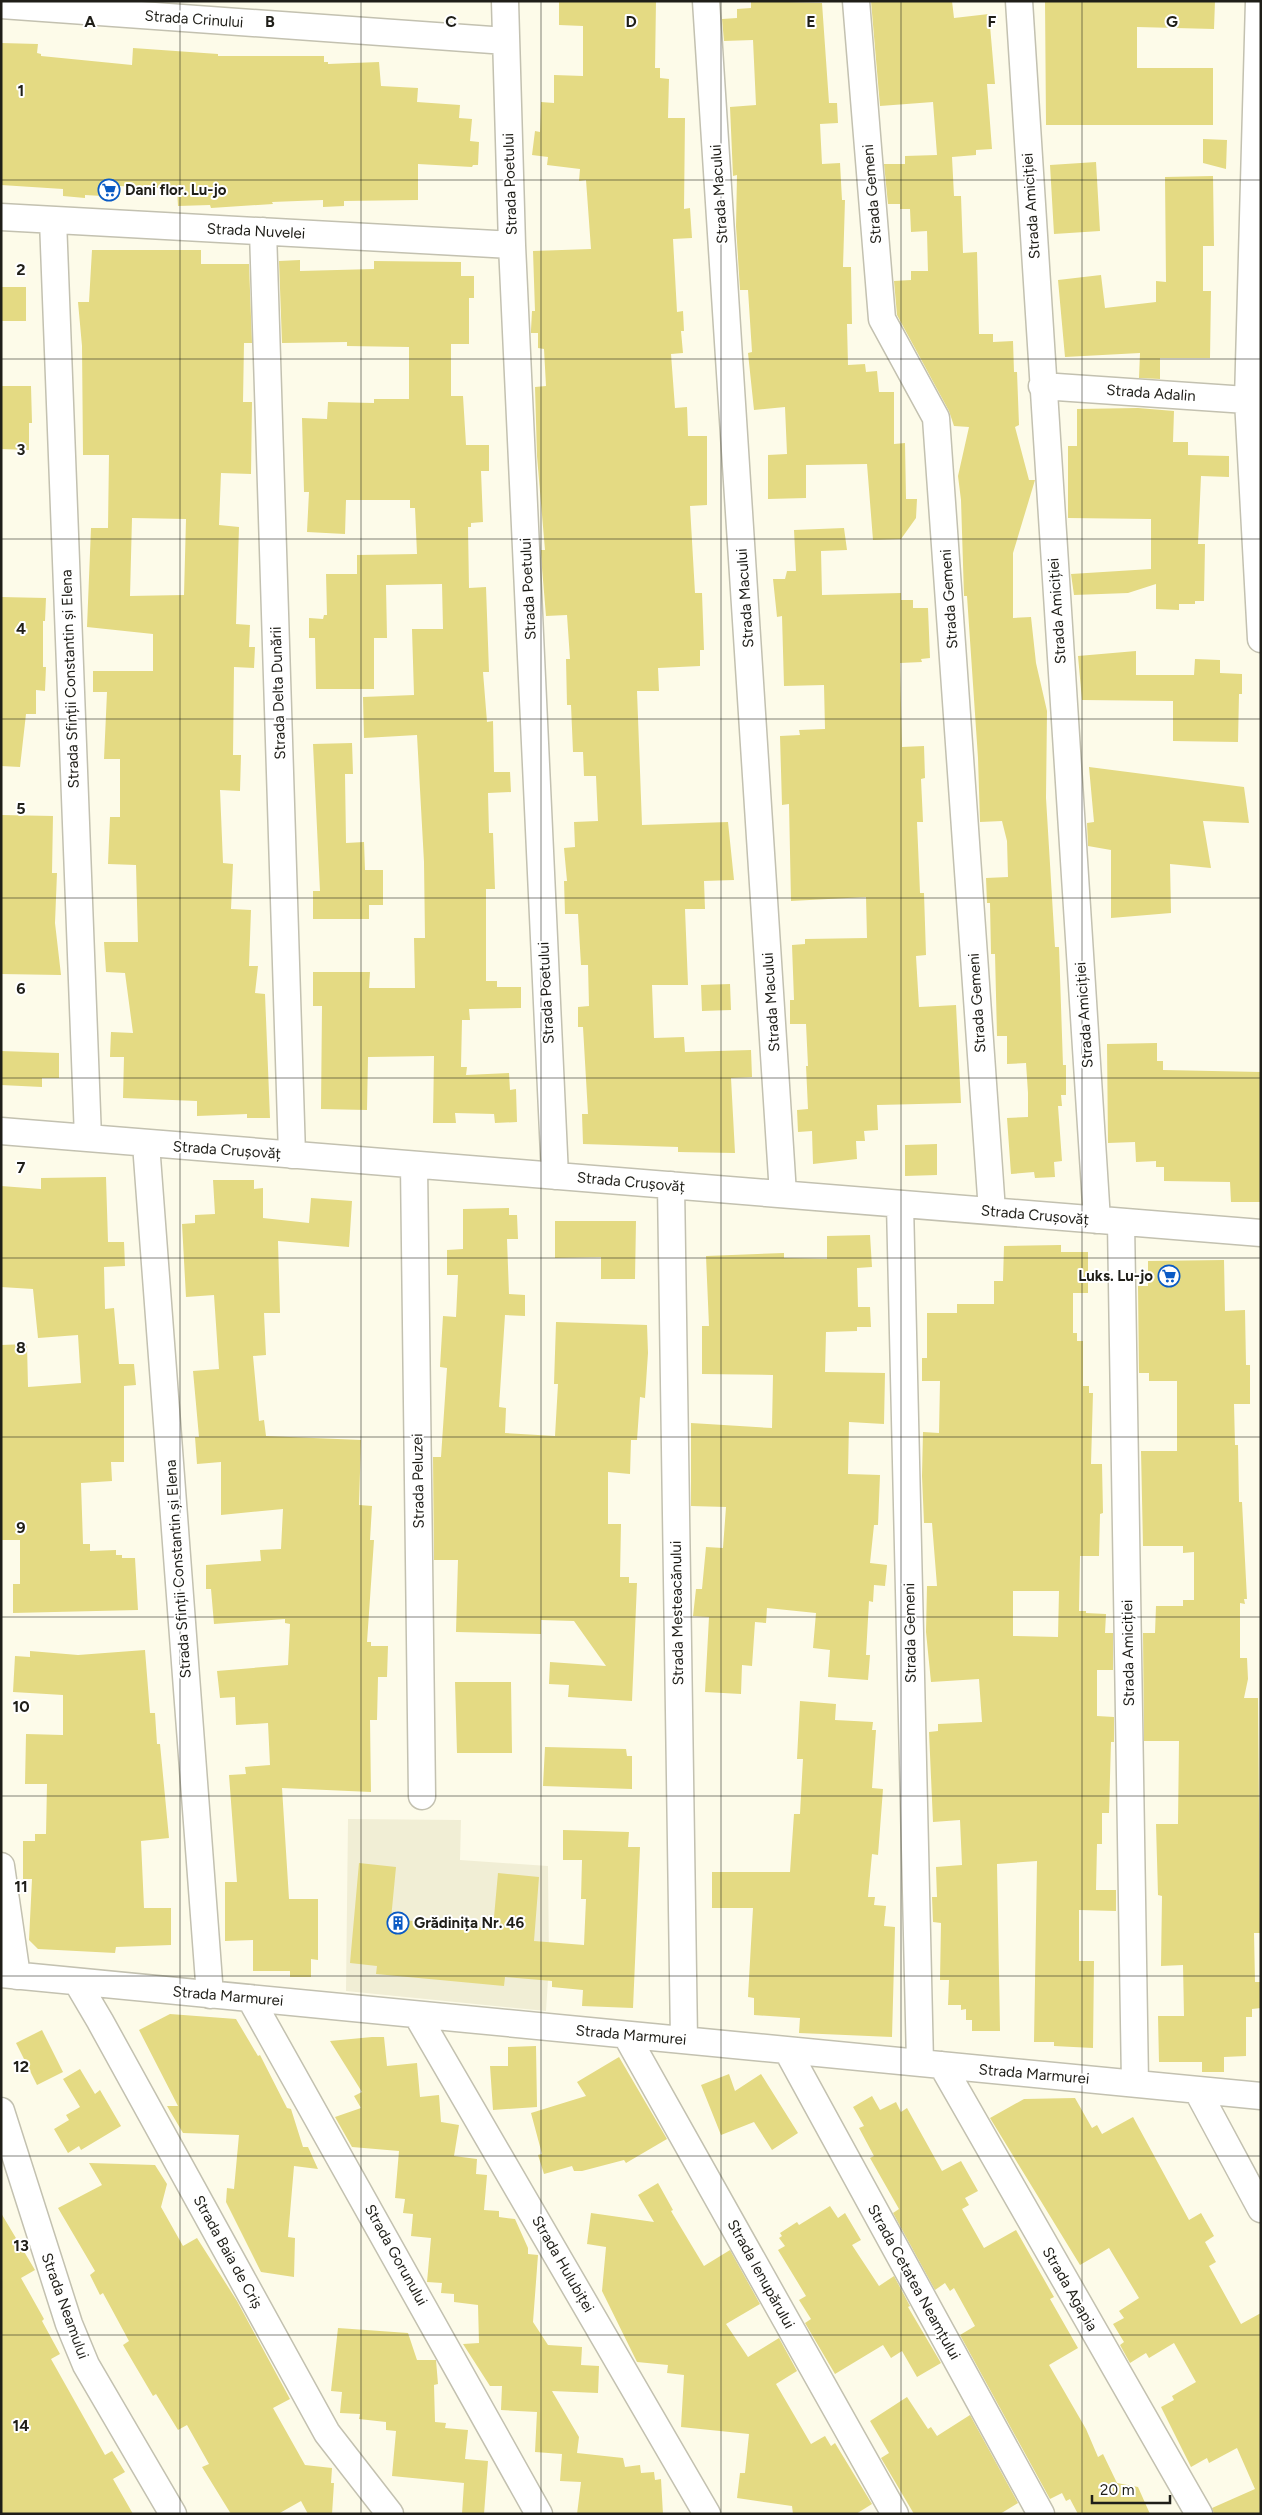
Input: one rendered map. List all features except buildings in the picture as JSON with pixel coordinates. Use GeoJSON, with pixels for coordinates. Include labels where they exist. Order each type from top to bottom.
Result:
{"type":"FeatureCollection","features":[{"type":"Feature","properties":{"kind":"street","name":"Strada Poetului"},"geometry":{"type":"LineString","coordinates":[[505,1],[512,245],[555,1176]]}},
{"type":"Feature","properties":{"kind":"street","name":"Strada Macului"},"geometry":{"type":"LineString","coordinates":[[706,1],[783,1194]]}},
{"type":"Feature","properties":{"kind":"street","name":"Strada Gemeni"},"geometry":{"type":"LineString","coordinates":[[856,1],[882,319],[936,418],[992,1211]]}},
{"type":"Feature","properties":{"kind":"street","name":"Strada Amiciției"},"geometry":{"type":"LineString","coordinates":[[1019,1],[1042,386],[1109,1221],[1136,2084]]}},
{"type":"Feature","properties":{"kind":"street"},"geometry":{"type":"LineString","coordinates":[[1260,1],[1254,400],[1261,639]]}},
{"type":"Feature","properties":{"kind":"street","name":"Strada Crinului"},"geometry":{"type":"LineString","coordinates":[[1,5],[506,41]]}},
{"type":"Feature","properties":{"kind":"street","name":"Strada Nuvelei"},"geometry":{"type":"LineString","coordinates":[[1,217],[512,245]]}},
{"type":"Feature","properties":{"kind":"street","name":"Strada Sfinții Constantin și Elena"},"geometry":{"type":"LineString","coordinates":[[52,220],[88,1138]]}},
{"type":"Feature","properties":{"kind":"street","name":"Strada Delta Dunării"},"geometry":{"type":"LineString","coordinates":[[263,231],[292,1155]]}},
{"type":"Feature","properties":{"kind":"street","name":"Strada Adalin"},"geometry":{"type":"LineString","coordinates":[[1042,386],[1254,400]]}},
{"type":"Feature","properties":{"kind":"street","name":"Strada Crușovăț"},"geometry":{"type":"LineString","coordinates":[[1,1132],[1261,1233]]}},
{"type":"Feature","properties":{"kind":"street","name":"Strada Sfinții Constantin și Elena"},"geometry":{"type":"LineString","coordinates":[[146,1144],[210,1994]]}},
{"type":"Feature","properties":{"kind":"street","name":"Strada Peluzei"},"geometry":{"type":"LineString","coordinates":[[414,1165],[422,1796]]}},
{"type":"Feature","properties":{"kind":"street","name":"Strada Mesteacănului"},"geometry":{"type":"LineString","coordinates":[[671,1185],[684,2040]]}},
{"type":"Feature","properties":{"kind":"street","name":"Strada Gemeni"},"geometry":{"type":"LineString","coordinates":[[900,1204],[931,2064]]}},
{"type":"Feature","properties":{"kind":"street"},"geometry":{"type":"LineString","coordinates":[[1,1866],[9,1975]]}},
{"type":"Feature","properties":{"kind":"street","name":"Strada Marmurei"},"geometry":{"type":"LineString","coordinates":[[9,1975],[1261,2096]]}},
{"type":"Feature","properties":{"kind":"street","name":"Strada Baia de Criș"},"geometry":{"type":"LineString","coordinates":[[77,1982],[100,2020],[327,2433],[390,2514]]}},
{"type":"Feature","properties":{"kind":"street","name":"Strada Gorunului"},"geometry":{"type":"LineString","coordinates":[[250,1998],[539,2514]]}},
{"type":"Feature","properties":{"kind":"street","name":"Strada Hulubiței"},"geometry":{"type":"LineString","coordinates":[[417,2014],[708,2514]]}},
{"type":"Feature","properties":{"kind":"street","name":"Strada Ienupărului"},"geometry":{"type":"LineString","coordinates":[[626,2035],[896,2514]]}},
{"type":"Feature","properties":{"kind":"street","name":"Strada Cetatea Neamțului"},"geometry":{"type":"LineString","coordinates":[[787,2050],[1041,2514]]}},
{"type":"Feature","properties":{"kind":"street","name":"Strada Agapia"},"geometry":{"type":"LineString","coordinates":[[931,2064],[1199,2514]]}},
{"type":"Feature","properties":{"kind":"street"},"geometry":{"type":"LineString","coordinates":[[1197,2090],[1261,2209]]}},
{"type":"Feature","properties":{"kind":"street","name":"Strada Neamului"},"geometry":{"type":"LineString","coordinates":[[1,2111],[69,2324],[90,2372],[173,2514]]}},
{"type":"Feature","properties":{"kind":"shaded area"},"geometry":{"type":"Polygon","coordinates":[[[348,1819],[461,1820],[460,1860],[548,1866],[549,1964],[546,2011],[346,1991],[348,1819]]]}},
{"type":"Feature","properties":{"kind":"place","name":"Dani flor. Lu-jo"},"geometry":{"type":"Point","coordinates":[109,190]}},
{"type":"Feature","properties":{"kind":"place","name":"Luks. Lu-jo"},"geometry":{"type":"Point","coordinates":[1169,1276]}},
{"type":"Feature","properties":{"kind":"place","name":"Grădinița Nr. 46"},"geometry":{"type":"Point","coordinates":[398,1923]}}]}
